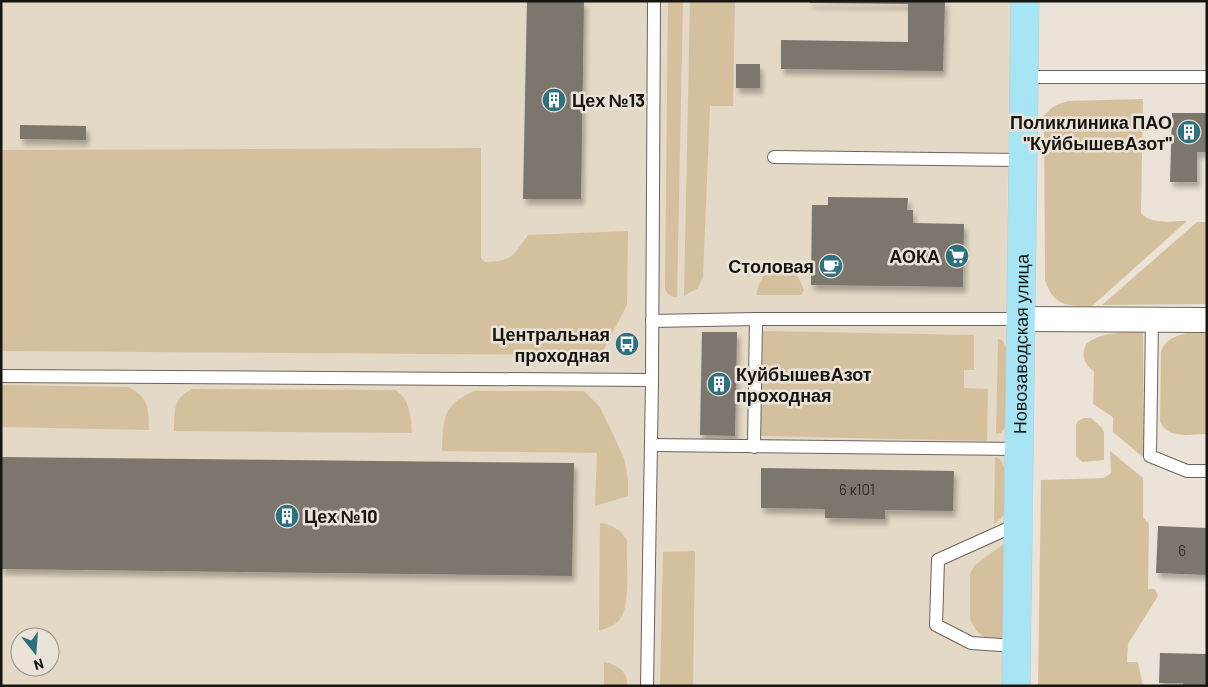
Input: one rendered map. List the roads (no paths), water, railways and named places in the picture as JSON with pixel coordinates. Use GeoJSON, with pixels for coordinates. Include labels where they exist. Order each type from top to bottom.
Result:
{"type":"FeatureCollection","features":[{"type":"Feature","properties":{"kind":"main road","name":"Новозаводская улица"},"geometry":{"type":"LineString","coordinates":[[1016,686],[1025,1]]}},
{"type":"Feature","properties":{"kind":"street"},"geometry":{"type":"LineString","coordinates":[[1021,319],[1207,320]]}},
{"type":"Feature","properties":{"kind":"lane"},"geometry":{"type":"LineString","coordinates":[[647,686],[652,380],[654,1]]}},
{"type":"Feature","properties":{"kind":"lane"},"geometry":{"type":"LineString","coordinates":[[1024,77],[1207,78]]}},
{"type":"Feature","properties":{"kind":"lane"},"geometry":{"type":"LineString","coordinates":[[774,157],[1023,160]]}},
{"type":"Feature","properties":{"kind":"lane"},"geometry":{"type":"LineString","coordinates":[[754,447],[756,319]]}},
{"type":"Feature","properties":{"kind":"lane"},"geometry":{"type":"LineString","coordinates":[[652,321],[1021,319]]}},
{"type":"Feature","properties":{"kind":"lane"},"geometry":{"type":"LineString","coordinates":[[1152,320],[1150,456],[1187,472],[1207,471]]}},
{"type":"Feature","properties":{"kind":"lane"},"geometry":{"type":"LineString","coordinates":[[1,376],[652,380]]}},
{"type":"Feature","properties":{"kind":"lane"},"geometry":{"type":"LineString","coordinates":[[651,445],[1019,449]]}},
{"type":"Feature","properties":{"kind":"lane"},"geometry":{"type":"LineString","coordinates":[[1016,646],[970,644],[936,625],[938,560],[1018,524]]}},
{"type":"Feature","properties":{"kind":"place","name":"Цех №13"},"geometry":{"type":"Point","coordinates":[554,100]}},
{"type":"Feature","properties":{"kind":"place","name":"Поликлиника ПАО \"КуйбышевАзот\""},"geometry":{"type":"Point","coordinates":[1189,132]}},
{"type":"Feature","properties":{"kind":"place","name":"АОКА"},"geometry":{"type":"Point","coordinates":[957,256]}},
{"type":"Feature","properties":{"kind":"place","name":"Столовая"},"geometry":{"type":"Point","coordinates":[831,266]}},
{"type":"Feature","properties":{"kind":"place","name":"Центральная проходная"},"geometry":{"type":"Point","coordinates":[627,344]}},
{"type":"Feature","properties":{"kind":"place","name":"КуйбышевАзот проходная"},"geometry":{"type":"Point","coordinates":[719,384]}},
{"type":"Feature","properties":{"kind":"place","name":"Цех №10"},"geometry":{"type":"Point","coordinates":[287,516]}}]}
